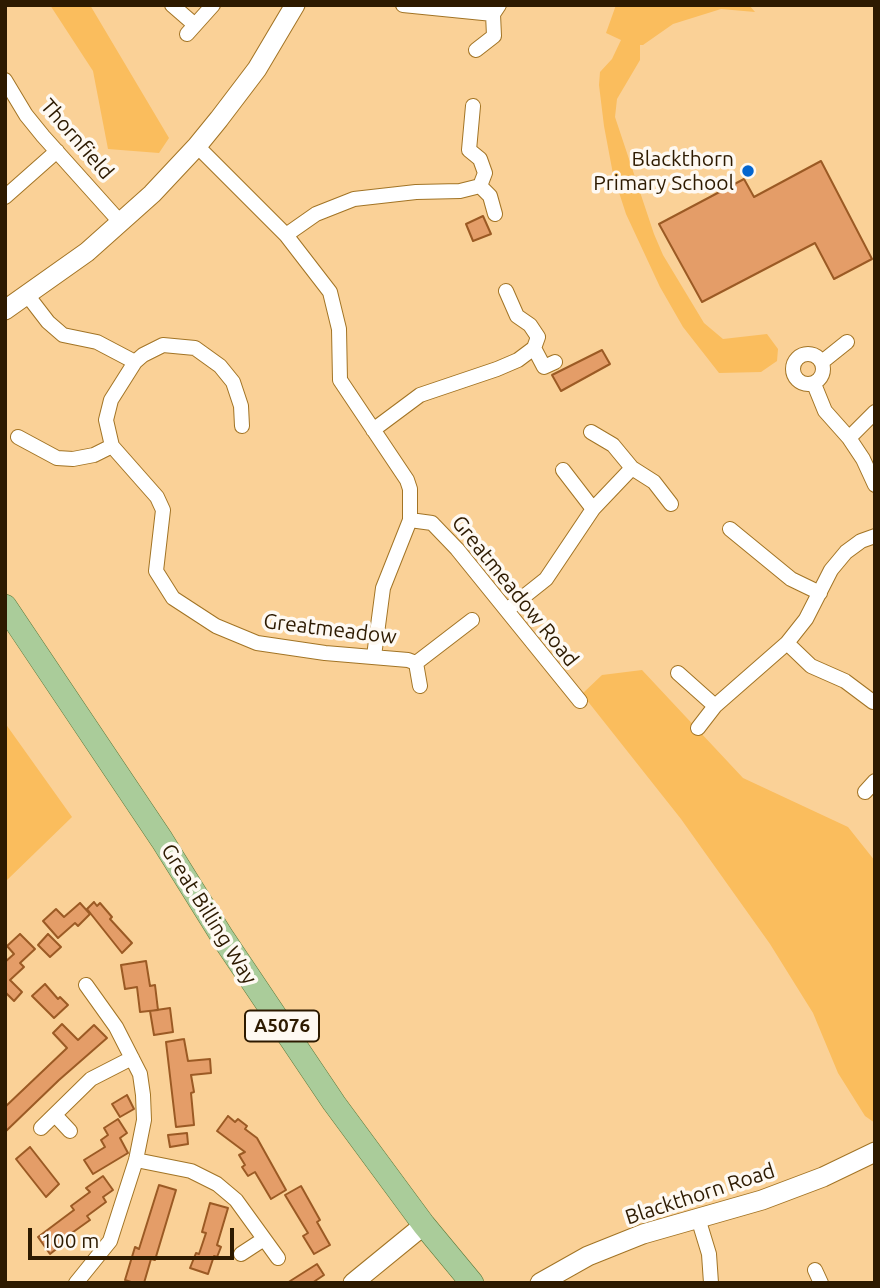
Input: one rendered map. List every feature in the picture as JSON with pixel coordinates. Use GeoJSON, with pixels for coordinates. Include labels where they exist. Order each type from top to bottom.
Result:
{"type":"FeatureCollection","features":[{"type":"Feature","properties":{"kind":"main road","name":"Great Billing Way"},"geometry":{"type":"LineString","coordinates":[[5,606],[150,821],[223,938],[334,1103],[424,1225],[472,1283]]}},
{"type":"Feature","properties":{"kind":"street"},"geometry":{"type":"LineString","coordinates":[[172,5],[191,30],[213,5]]}},
{"type":"Feature","properties":{"kind":"street"},"geometry":{"type":"LineString","coordinates":[[5,310],[87,252],[121,223],[197,146],[257,69],[295,5]]}},
{"type":"Feature","properties":{"kind":"street"},"geometry":{"type":"LineString","coordinates":[[403,5],[496,10],[494,36],[476,50]]}},
{"type":"Feature","properties":{"kind":"street","name":"Thornfield"},"geometry":{"type":"LineString","coordinates":[[5,80],[26,115],[43,136],[121,223]]}},
{"type":"Feature","properties":{"kind":"street"},"geometry":{"type":"LineString","coordinates":[[472,106],[469,150],[480,159],[485,173],[480,186]]}},
{"type":"Feature","properties":{"kind":"street"},"geometry":{"type":"LineString","coordinates":[[197,146],[286,235],[330,292],[339,328],[340,380],[407,480],[410,489],[410,520],[383,588],[374,656]]}},
{"type":"Feature","properties":{"kind":"street"},"geometry":{"type":"LineString","coordinates":[[5,197],[57,150]]}},
{"type":"Feature","properties":{"kind":"street"},"geometry":{"type":"LineString","coordinates":[[286,235],[316,214],[355,199],[416,192],[460,191],[480,186]]}},
{"type":"Feature","properties":{"kind":"street"},"geometry":{"type":"LineString","coordinates":[[480,186],[489,197],[495,214]]}},
{"type":"Feature","properties":{"kind":"street"},"geometry":{"type":"LineString","coordinates":[[373,430],[420,395],[497,369],[518,360],[534,348],[538,337],[530,325],[517,316],[506,291]]}},
{"type":"Feature","properties":{"kind":"street"},"geometry":{"type":"LineString","coordinates":[[28,296],[48,322],[63,335],[97,342],[135,362]]}},
{"type":"Feature","properties":{"kind":"street"},"geometry":{"type":"LineString","coordinates":[[822,362],[847,342]]}},
{"type":"Feature","properties":{"kind":"street"},"geometry":{"type":"LineString","coordinates":[[790,343],[799,356]]}},
{"type":"Feature","properties":{"kind":"street"},"geometry":{"type":"LineString","coordinates":[[18,438],[57,457],[83,457],[112,446],[106,420],[111,400],[135,362],[163,345],[195,348],[220,366],[233,382],[241,406],[243,426]]}},
{"type":"Feature","properties":{"kind":"street"},"geometry":{"type":"LineString","coordinates":[[534,348],[544,367],[555,362]]}},
{"type":"Feature","properties":{"kind":"street"},"geometry":{"type":"LineString","coordinates":[[814,384],[804,384],[794,377],[792,365],[799,356],[811,353],[822,362]]}},
{"type":"Feature","properties":{"kind":"street"},"geometry":{"type":"LineString","coordinates":[[814,384],[822,374],[822,362]]}},
{"type":"Feature","properties":{"kind":"street"},"geometry":{"type":"LineString","coordinates":[[814,384],[825,411],[849,438],[875,485]]}},
{"type":"Feature","properties":{"kind":"street"},"geometry":{"type":"LineString","coordinates":[[849,438],[875,412]]}},
{"type":"Feature","properties":{"kind":"street"},"geometry":{"type":"LineString","coordinates":[[591,432],[613,445],[632,468],[654,482],[671,504]]}},
{"type":"Feature","properties":{"kind":"street","name":"Greatmeadow"},"geometry":{"type":"LineString","coordinates":[[112,446],[157,497],[163,510],[156,571],[173,598],[216,626],[257,643],[416,663]]}},
{"type":"Feature","properties":{"kind":"street"},"geometry":{"type":"LineString","coordinates":[[507,610],[546,579],[593,509],[632,468]]}},
{"type":"Feature","properties":{"kind":"street"},"geometry":{"type":"LineString","coordinates":[[563,470],[593,509]]}},
{"type":"Feature","properties":{"kind":"street","name":"Greatmeadow Road"},"geometry":{"type":"LineString","coordinates":[[410,520],[432,523],[457,549],[580,701]]}},
{"type":"Feature","properties":{"kind":"street"},"geometry":{"type":"LineString","coordinates":[[730,529],[791,579],[820,593]]}},
{"type":"Feature","properties":{"kind":"street"},"geometry":{"type":"LineString","coordinates":[[698,728],[715,706],[787,643],[806,619],[831,570],[846,552],[861,541],[875,536]]}},
{"type":"Feature","properties":{"kind":"street","name":"Greatmeadow"},"geometry":{"type":"LineString","coordinates":[[416,663],[472,620]]}},
{"type":"Feature","properties":{"kind":"street"},"geometry":{"type":"LineString","coordinates":[[787,643],[811,666],[845,681],[873,702]]}},
{"type":"Feature","properties":{"kind":"street","name":"Greatmeadow"},"geometry":{"type":"LineString","coordinates":[[416,663],[420,686]]}},
{"type":"Feature","properties":{"kind":"street"},"geometry":{"type":"LineString","coordinates":[[678,673],[715,706]]}},
{"type":"Feature","properties":{"kind":"street"},"geometry":{"type":"LineString","coordinates":[[76,1283],[110,1241],[136,1160],[144,1120],[144,1095],[139,1074],[116,1027],[86,985]]}},
{"type":"Feature","properties":{"kind":"street"},"geometry":{"type":"LineString","coordinates":[[41,1128],[91,1079],[132,1058]]}},
{"type":"Feature","properties":{"kind":"street"},"geometry":{"type":"LineString","coordinates":[[55,1115],[70,1131]]}},
{"type":"Feature","properties":{"kind":"street","name":"Blackthorn Road"},"geometry":{"type":"LineString","coordinates":[[540,1283],[588,1256],[643,1234],[762,1199],[823,1177],[875,1152]]}},
{"type":"Feature","properties":{"kind":"street"},"geometry":{"type":"LineString","coordinates":[[136,1160],[191,1171],[217,1184],[236,1200],[278,1258]]}},
{"type":"Feature","properties":{"kind":"street"},"geometry":{"type":"LineString","coordinates":[[698,1218],[709,1254],[712,1283]]}},
{"type":"Feature","properties":{"kind":"street"},"geometry":{"type":"LineString","coordinates":[[353,1283],[424,1225]]}},
{"type":"Feature","properties":{"kind":"street"},"geometry":{"type":"LineString","coordinates":[[241,1254],[264,1239]]}},
{"type":"Feature","properties":{"kind":"shaded area"},"geometry":{"type":"Polygon","coordinates":[[[50,5],[90,5],[169,138],[159,153],[108,149],[93,71],[50,5]]]}},
{"type":"Feature","properties":{"kind":"shaded area"},"geometry":{"type":"Polygon","coordinates":[[[616,5],[749,5],[755,12],[721,9],[673,24],[640,45],[640,60],[617,99],[615,117],[663,255],[704,323],[723,339],[767,334],[778,349],[777,361],[761,372],[719,373],[683,327],[660,287],[626,214],[613,174],[599,85],[600,72],[612,59],[621,40],[606,33],[616,5]]]}},
{"type":"Feature","properties":{"kind":"shaded area"},"geometry":{"type":"Polygon","coordinates":[[[642,670],[743,778],[848,827],[875,861],[875,1123],[865,1116],[838,1073],[813,1013],[770,944],[681,819],[582,694],[602,675],[642,670]]]}},
{"type":"Feature","properties":{"kind":"shaded area"},"geometry":{"type":"Polygon","coordinates":[[[5,723],[72,817],[5,882],[5,723]]]}},
{"type":"Feature","properties":{"kind":"building","name":"Blackthorn Primary School"},"geometry":{"type":"Polygon","coordinates":[[[821,161],[872,259],[834,279],[815,243],[702,302],[659,224],[744,179],[754,197],[821,161]]]}},
{"type":"Feature","properties":{"kind":"building"},"geometry":{"type":"Polygon","coordinates":[[[483,216],[491,234],[473,241],[466,224],[483,216]]]}},
{"type":"Feature","properties":{"kind":"building"},"geometry":{"type":"Polygon","coordinates":[[[602,350],[610,364],[561,391],[552,375],[602,350]]]}},
{"type":"Feature","properties":{"kind":"building"},"geometry":{"type":"Polygon","coordinates":[[[94,902],[97,906],[100,903],[112,917],[110,919],[132,943],[122,953],[87,909],[94,902]]]}},
{"type":"Feature","properties":{"kind":"building"},"geometry":{"type":"Polygon","coordinates":[[[80,903],[90,914],[78,926],[75,923],[58,938],[43,921],[56,909],[64,917],[80,903]]]}},
{"type":"Feature","properties":{"kind":"building"},"geometry":{"type":"Polygon","coordinates":[[[20,934],[35,949],[20,963],[24,967],[10,980],[22,992],[14,1001],[5,992],[5,962],[14,954],[7,946],[20,934]]]}},
{"type":"Feature","properties":{"kind":"building"},"geometry":{"type":"Polygon","coordinates":[[[48,934],[61,947],[50,957],[38,945],[48,934]]]}},
{"type":"Feature","properties":{"kind":"building"},"geometry":{"type":"Polygon","coordinates":[[[146,961],[150,986],[155,985],[158,1010],[140,1012],[137,987],[125,989],[121,965],[146,961]]]}},
{"type":"Feature","properties":{"kind":"building"},"geometry":{"type":"Polygon","coordinates":[[[45,984],[58,999],[60,997],[68,1005],[54,1018],[32,996],[45,984]]]}},
{"type":"Feature","properties":{"kind":"building"},"geometry":{"type":"Polygon","coordinates":[[[170,1008],[173,1032],[154,1035],[150,1011],[170,1008]]]}},
{"type":"Feature","properties":{"kind":"building"},"geometry":{"type":"Polygon","coordinates":[[[62,1024],[78,1040],[94,1025],[107,1038],[5,1132],[5,1107],[67,1048],[53,1033],[62,1024]]]}},
{"type":"Feature","properties":{"kind":"building"},"geometry":{"type":"Polygon","coordinates":[[[184,1039],[188,1061],[210,1059],[211,1073],[191,1075],[194,1125],[176,1127],[166,1042],[184,1039]]]}},
{"type":"Feature","properties":{"kind":"building"},"geometry":{"type":"Polygon","coordinates":[[[127,1095],[134,1109],[120,1117],[112,1104],[127,1095]]]}},
{"type":"Feature","properties":{"kind":"building"},"geometry":{"type":"Polygon","coordinates":[[[228,1116],[235,1122],[238,1119],[247,1126],[245,1129],[257,1138],[286,1190],[271,1199],[255,1172],[248,1176],[239,1155],[245,1152],[217,1131],[228,1116]]]}},
{"type":"Feature","properties":{"kind":"building"},"geometry":{"type":"Polygon","coordinates":[[[118,1119],[127,1133],[120,1138],[128,1153],[93,1174],[84,1160],[105,1147],[101,1140],[108,1135],[104,1128],[118,1119]]]}},
{"type":"Feature","properties":{"kind":"building"},"geometry":{"type":"Polygon","coordinates":[[[187,1133],[188,1144],[170,1147],[168,1135],[187,1133]]]}},
{"type":"Feature","properties":{"kind":"building"},"geometry":{"type":"Polygon","coordinates":[[[30,1147],[59,1184],[46,1197],[16,1159],[30,1147]]]}},
{"type":"Feature","properties":{"kind":"building"},"geometry":{"type":"Polygon","coordinates":[[[103,1176],[113,1190],[103,1197],[106,1202],[87,1216],[90,1220],[62,1240],[64,1243],[50,1254],[38,1237],[74,1210],[71,1206],[90,1192],[86,1188],[103,1176]]]}},
{"type":"Feature","properties":{"kind":"building"},"geometry":{"type":"Polygon","coordinates":[[[159,1185],[176,1190],[155,1260],[151,1259],[144,1283],[134,1283],[125,1280],[135,1247],[139,1249],[159,1185]]]}},
{"type":"Feature","properties":{"kind":"building"},"geometry":{"type":"Polygon","coordinates":[[[301,1186],[330,1245],[314,1254],[303,1236],[308,1233],[285,1195],[301,1186]]]}},
{"type":"Feature","properties":{"kind":"building"},"geometry":{"type":"Polygon","coordinates":[[[210,1203],[228,1208],[217,1245],[221,1247],[217,1257],[214,1256],[208,1274],[190,1268],[196,1253],[199,1254],[206,1233],[202,1232],[210,1203]]]}},
{"type":"Feature","properties":{"kind":"building"},"geometry":{"type":"Polygon","coordinates":[[[317,1264],[324,1275],[312,1283],[287,1283],[317,1264]]]}},
{"type":"Feature","properties":{"kind":"place","name":"Blackthorn Primary School"},"geometry":{"type":"Point","coordinates":[748,171]}}]}
